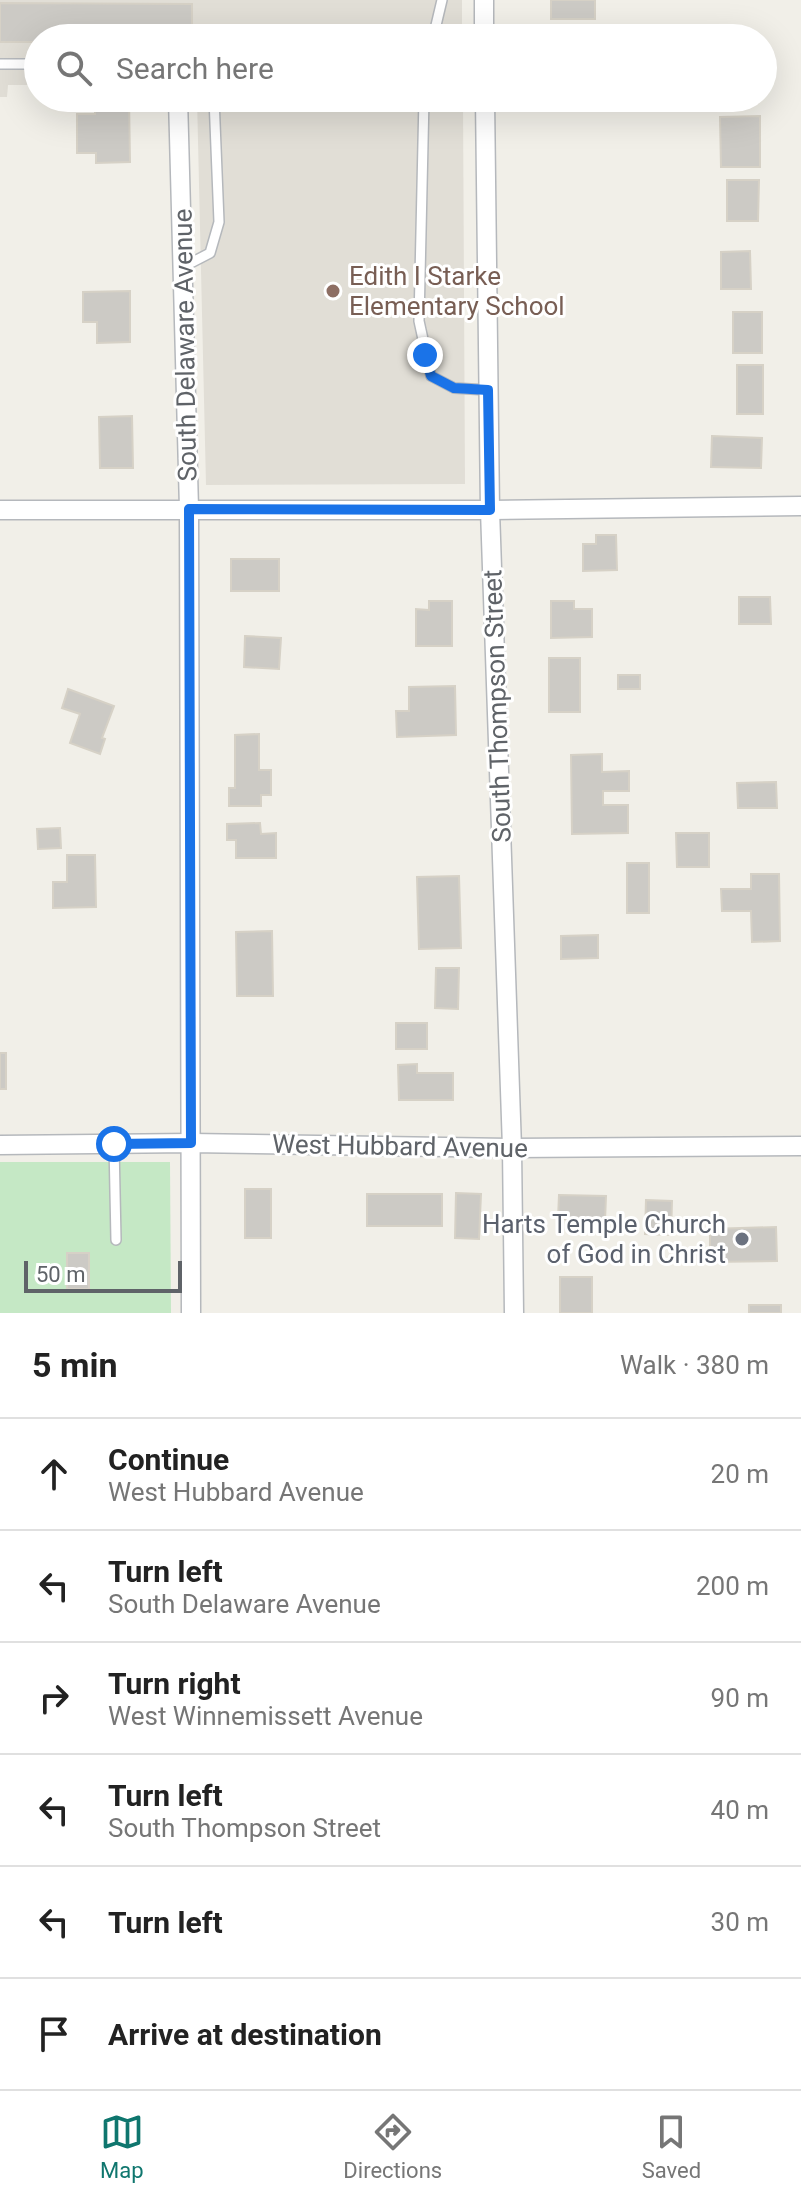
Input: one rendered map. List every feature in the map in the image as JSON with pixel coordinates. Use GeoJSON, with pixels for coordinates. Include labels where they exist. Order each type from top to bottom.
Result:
{"type":"FeatureCollection","features":[{"type":"Feature","properties":{"kind":"street"},"geometry":{"type":"LineString","coordinates":[[484,0],[484,24]]}},
{"type":"Feature","properties":{"kind":"street","name":"South Delaware Avenue"},"geometry":{"type":"LineString","coordinates":[[178,112],[189,509],[191,1313]]}},
{"type":"Feature","properties":{"kind":"street","name":"South Thompson Street"},"geometry":{"type":"LineString","coordinates":[[485,112],[490,510],[512,1148],[514,1313]]}},
{"type":"Feature","properties":{"kind":"street"},"geometry":{"type":"LineString","coordinates":[[0,510],[490,510],[801,506]]}},
{"type":"Feature","properties":{"kind":"street","name":"West Hubbard Avenue"},"geometry":{"type":"LineString","coordinates":[[0,1145],[801,1146]]}},
{"type":"Feature","properties":{"kind":"lane"},"geometry":{"type":"LineString","coordinates":[[436,24],[442,0]]}},
{"type":"Feature","properties":{"kind":"lane"},"geometry":{"type":"LineString","coordinates":[[0,64],[24,64]]}},
{"type":"Feature","properties":{"kind":"lane"},"geometry":{"type":"LineString","coordinates":[[183,267],[210,253],[219,222],[215,112]]}},
{"type":"Feature","properties":{"kind":"lane"},"geometry":{"type":"LineString","coordinates":[[424,112],[419,321],[425,355],[431,376],[454,388],[488,390]]}},
{"type":"Feature","properties":{"kind":"lane"},"geometry":{"type":"LineString","coordinates":[[114,1144],[116,1240]]}},
{"type":"Feature","properties":{"kind":"shaded area"},"geometry":{"type":"Polygon","coordinates":[[[0,0],[462,0],[462,24],[24,24],[24,85],[8,85],[7,97],[0,97],[0,0]]]}},
{"type":"Feature","properties":{"kind":"shaded area","name":"Edith I Starke Elementary School"},"geometry":{"type":"Polygon","coordinates":[[[197,112],[463,112],[465,484],[206,485],[197,112]]]}},
{"type":"Feature","properties":{"kind":"green space"},"geometry":{"type":"Polygon","coordinates":[[[0,1162],[170,1162],[171,1313],[0,1313],[0,1162]]]}},
{"type":"Feature","properties":{"kind":"building"},"geometry":{"type":"Polygon","coordinates":[[[551,0],[595,0],[595,19],[551,19],[551,0]]]}},
{"type":"Feature","properties":{"kind":"building"},"geometry":{"type":"Polygon","coordinates":[[[0,3],[192,4],[192,24],[24,24],[24,42],[0,42],[0,3]]]}},
{"type":"Feature","properties":{"kind":"building"},"geometry":{"type":"Polygon","coordinates":[[[129,112],[130,162],[96,163],[96,153],[77,153],[77,114],[129,112]]]}},
{"type":"Feature","properties":{"kind":"building"},"geometry":{"type":"Polygon","coordinates":[[[760,116],[760,167],[721,167],[720,117],[760,116]]]}},
{"type":"Feature","properties":{"kind":"building"},"geometry":{"type":"Polygon","coordinates":[[[727,180],[759,180],[758,221],[727,221],[727,180]]]}},
{"type":"Feature","properties":{"kind":"building"},"geometry":{"type":"Polygon","coordinates":[[[750,251],[751,289],[721,289],[721,252],[750,251]]]}},
{"type":"Feature","properties":{"kind":"building"},"geometry":{"type":"Polygon","coordinates":[[[130,291],[130,342],[97,343],[97,322],[83,322],[83,292],[130,291]]]}},
{"type":"Feature","properties":{"kind":"building"},"geometry":{"type":"Polygon","coordinates":[[[733,312],[762,312],[762,353],[733,353],[733,312]]]}},
{"type":"Feature","properties":{"kind":"building"},"geometry":{"type":"Polygon","coordinates":[[[737,365],[763,365],[763,414],[737,414],[737,365]]]}},
{"type":"Feature","properties":{"kind":"building"},"geometry":{"type":"Polygon","coordinates":[[[132,416],[133,468],[100,468],[99,417],[132,416]]]}},
{"type":"Feature","properties":{"kind":"building"},"geometry":{"type":"Polygon","coordinates":[[[712,436],[762,438],[761,468],[711,467],[712,436]]]}},
{"type":"Feature","properties":{"kind":"building"},"geometry":{"type":"Polygon","coordinates":[[[596,535],[616,535],[617,570],[583,571],[583,544],[596,544],[596,535]]]}},
{"type":"Feature","properties":{"kind":"building"},"geometry":{"type":"Polygon","coordinates":[[[231,559],[279,559],[279,591],[231,591],[231,559]]]}},
{"type":"Feature","properties":{"kind":"building"},"geometry":{"type":"Polygon","coordinates":[[[739,597],[770,597],[771,624],[739,624],[739,597]]]}},
{"type":"Feature","properties":{"kind":"building"},"geometry":{"type":"Polygon","coordinates":[[[429,601],[452,601],[452,646],[416,646],[416,609],[429,610],[429,601]]]}},
{"type":"Feature","properties":{"kind":"building"},"geometry":{"type":"Polygon","coordinates":[[[551,601],[574,601],[574,609],[592,609],[592,637],[551,638],[551,601]]]}},
{"type":"Feature","properties":{"kind":"building"},"geometry":{"type":"Polygon","coordinates":[[[245,636],[281,638],[279,669],[244,667],[245,636]]]}},
{"type":"Feature","properties":{"kind":"building"},"geometry":{"type":"Polygon","coordinates":[[[549,658],[580,658],[580,712],[549,712],[549,658]]]}},
{"type":"Feature","properties":{"kind":"building"},"geometry":{"type":"Polygon","coordinates":[[[618,675],[640,675],[640,689],[618,689],[618,675]]]}},
{"type":"Feature","properties":{"kind":"building"},"geometry":{"type":"Polygon","coordinates":[[[455,686],[456,735],[397,737],[396,711],[409,711],[409,687],[455,686]]]}},
{"type":"Feature","properties":{"kind":"building"},"geometry":{"type":"Polygon","coordinates":[[[68,689],[114,706],[102,738],[105,739],[100,754],[70,743],[80,714],[62,708],[68,689]]]}},
{"type":"Feature","properties":{"kind":"building"},"geometry":{"type":"Polygon","coordinates":[[[259,734],[259,770],[271,770],[271,795],[261,795],[261,806],[229,806],[229,788],[235,788],[235,735],[259,734]]]}},
{"type":"Feature","properties":{"kind":"building"},"geometry":{"type":"Polygon","coordinates":[[[602,754],[602,772],[629,771],[629,791],[603,791],[603,805],[628,805],[628,833],[572,834],[571,755],[602,754]]]}},
{"type":"Feature","properties":{"kind":"building"},"geometry":{"type":"Polygon","coordinates":[[[776,782],[777,808],[738,808],[737,783],[776,782]]]}},
{"type":"Feature","properties":{"kind":"building"},"geometry":{"type":"Polygon","coordinates":[[[260,823],[261,834],[276,833],[276,858],[236,858],[236,840],[227,840],[227,824],[260,823]]]}},
{"type":"Feature","properties":{"kind":"building"},"geometry":{"type":"Polygon","coordinates":[[[60,828],[61,848],[38,849],[37,829],[60,828]]]}},
{"type":"Feature","properties":{"kind":"building"},"geometry":{"type":"Polygon","coordinates":[[[676,833],[709,833],[709,867],[677,867],[676,833]]]}},
{"type":"Feature","properties":{"kind":"building"},"geometry":{"type":"Polygon","coordinates":[[[67,855],[95,855],[96,907],[53,908],[53,882],[67,882],[67,855]]]}},
{"type":"Feature","properties":{"kind":"building"},"geometry":{"type":"Polygon","coordinates":[[[627,863],[649,863],[649,913],[627,913],[627,863]]]}},
{"type":"Feature","properties":{"kind":"building"},"geometry":{"type":"Polygon","coordinates":[[[751,874],[779,874],[780,941],[752,942],[751,911],[722,911],[721,889],[751,889],[751,874]]]}},
{"type":"Feature","properties":{"kind":"building"},"geometry":{"type":"Polygon","coordinates":[[[459,876],[461,948],[419,949],[417,877],[459,876]]]}},
{"type":"Feature","properties":{"kind":"building"},"geometry":{"type":"Polygon","coordinates":[[[272,931],[273,996],[237,996],[236,932],[272,931]]]}},
{"type":"Feature","properties":{"kind":"building"},"geometry":{"type":"Polygon","coordinates":[[[598,935],[598,958],[561,959],[561,936],[598,935]]]}},
{"type":"Feature","properties":{"kind":"building"},"geometry":{"type":"Polygon","coordinates":[[[436,968],[459,968],[458,1009],[435,1008],[436,968]]]}},
{"type":"Feature","properties":{"kind":"building"},"geometry":{"type":"Polygon","coordinates":[[[396,1023],[427,1023],[427,1049],[396,1049],[396,1023]]]}},
{"type":"Feature","properties":{"kind":"building"},"geometry":{"type":"Polygon","coordinates":[[[0,1053],[6,1053],[6,1089],[0,1089],[0,1053]]]}},
{"type":"Feature","properties":{"kind":"building"},"geometry":{"type":"Polygon","coordinates":[[[417,1064],[417,1073],[453,1073],[453,1100],[399,1100],[398,1065],[417,1064]]]}},
{"type":"Feature","properties":{"kind":"building"},"geometry":{"type":"Polygon","coordinates":[[[245,1189],[271,1189],[271,1238],[245,1238],[245,1189]]]}},
{"type":"Feature","properties":{"kind":"building"},"geometry":{"type":"Polygon","coordinates":[[[456,1193],[481,1194],[479,1239],[455,1238],[456,1193]]]}},
{"type":"Feature","properties":{"kind":"building"},"geometry":{"type":"Polygon","coordinates":[[[367,1194],[442,1194],[442,1226],[367,1226],[367,1194]]]}},
{"type":"Feature","properties":{"kind":"building"},"geometry":{"type":"Polygon","coordinates":[[[559,1195],[606,1196],[605,1221],[558,1219],[559,1195]]]}},
{"type":"Feature","properties":{"kind":"building"},"geometry":{"type":"Polygon","coordinates":[[[646,1200],[672,1201],[671,1235],[645,1234],[646,1200]]]}},
{"type":"Feature","properties":{"kind":"building"},"geometry":{"type":"Polygon","coordinates":[[[776,1227],[777,1261],[710,1262],[710,1229],[776,1227]]]}},
{"type":"Feature","properties":{"kind":"building"},"geometry":{"type":"Polygon","coordinates":[[[67,1253],[89,1253],[89,1289],[67,1289],[67,1253]]]}},
{"type":"Feature","properties":{"kind":"building"},"geometry":{"type":"Polygon","coordinates":[[[560,1277],[592,1277],[592,1313],[560,1313],[560,1277]]]}},
{"type":"Feature","properties":{"kind":"building"},"geometry":{"type":"Polygon","coordinates":[[[749,1305],[781,1305],[781,1313],[749,1313],[749,1305]]]}},
{"type":"Feature","properties":{"kind":"place","name":"Edith I Starke Elementary School"},"geometry":{"type":"Point","coordinates":[333,291]}},
{"type":"Feature","properties":{"kind":"place","name":"Harts Temple Church of God in Christ"},"geometry":{"type":"Point","coordinates":[742,1239]}},
{"type":"Feature","properties":{"kind":"route"},"geometry":{"type":"LineString","coordinates":[[114,1144],[191,1143],[189,509],[490,510],[488,390],[454,388],[431,376],[425,355]]}}]}
